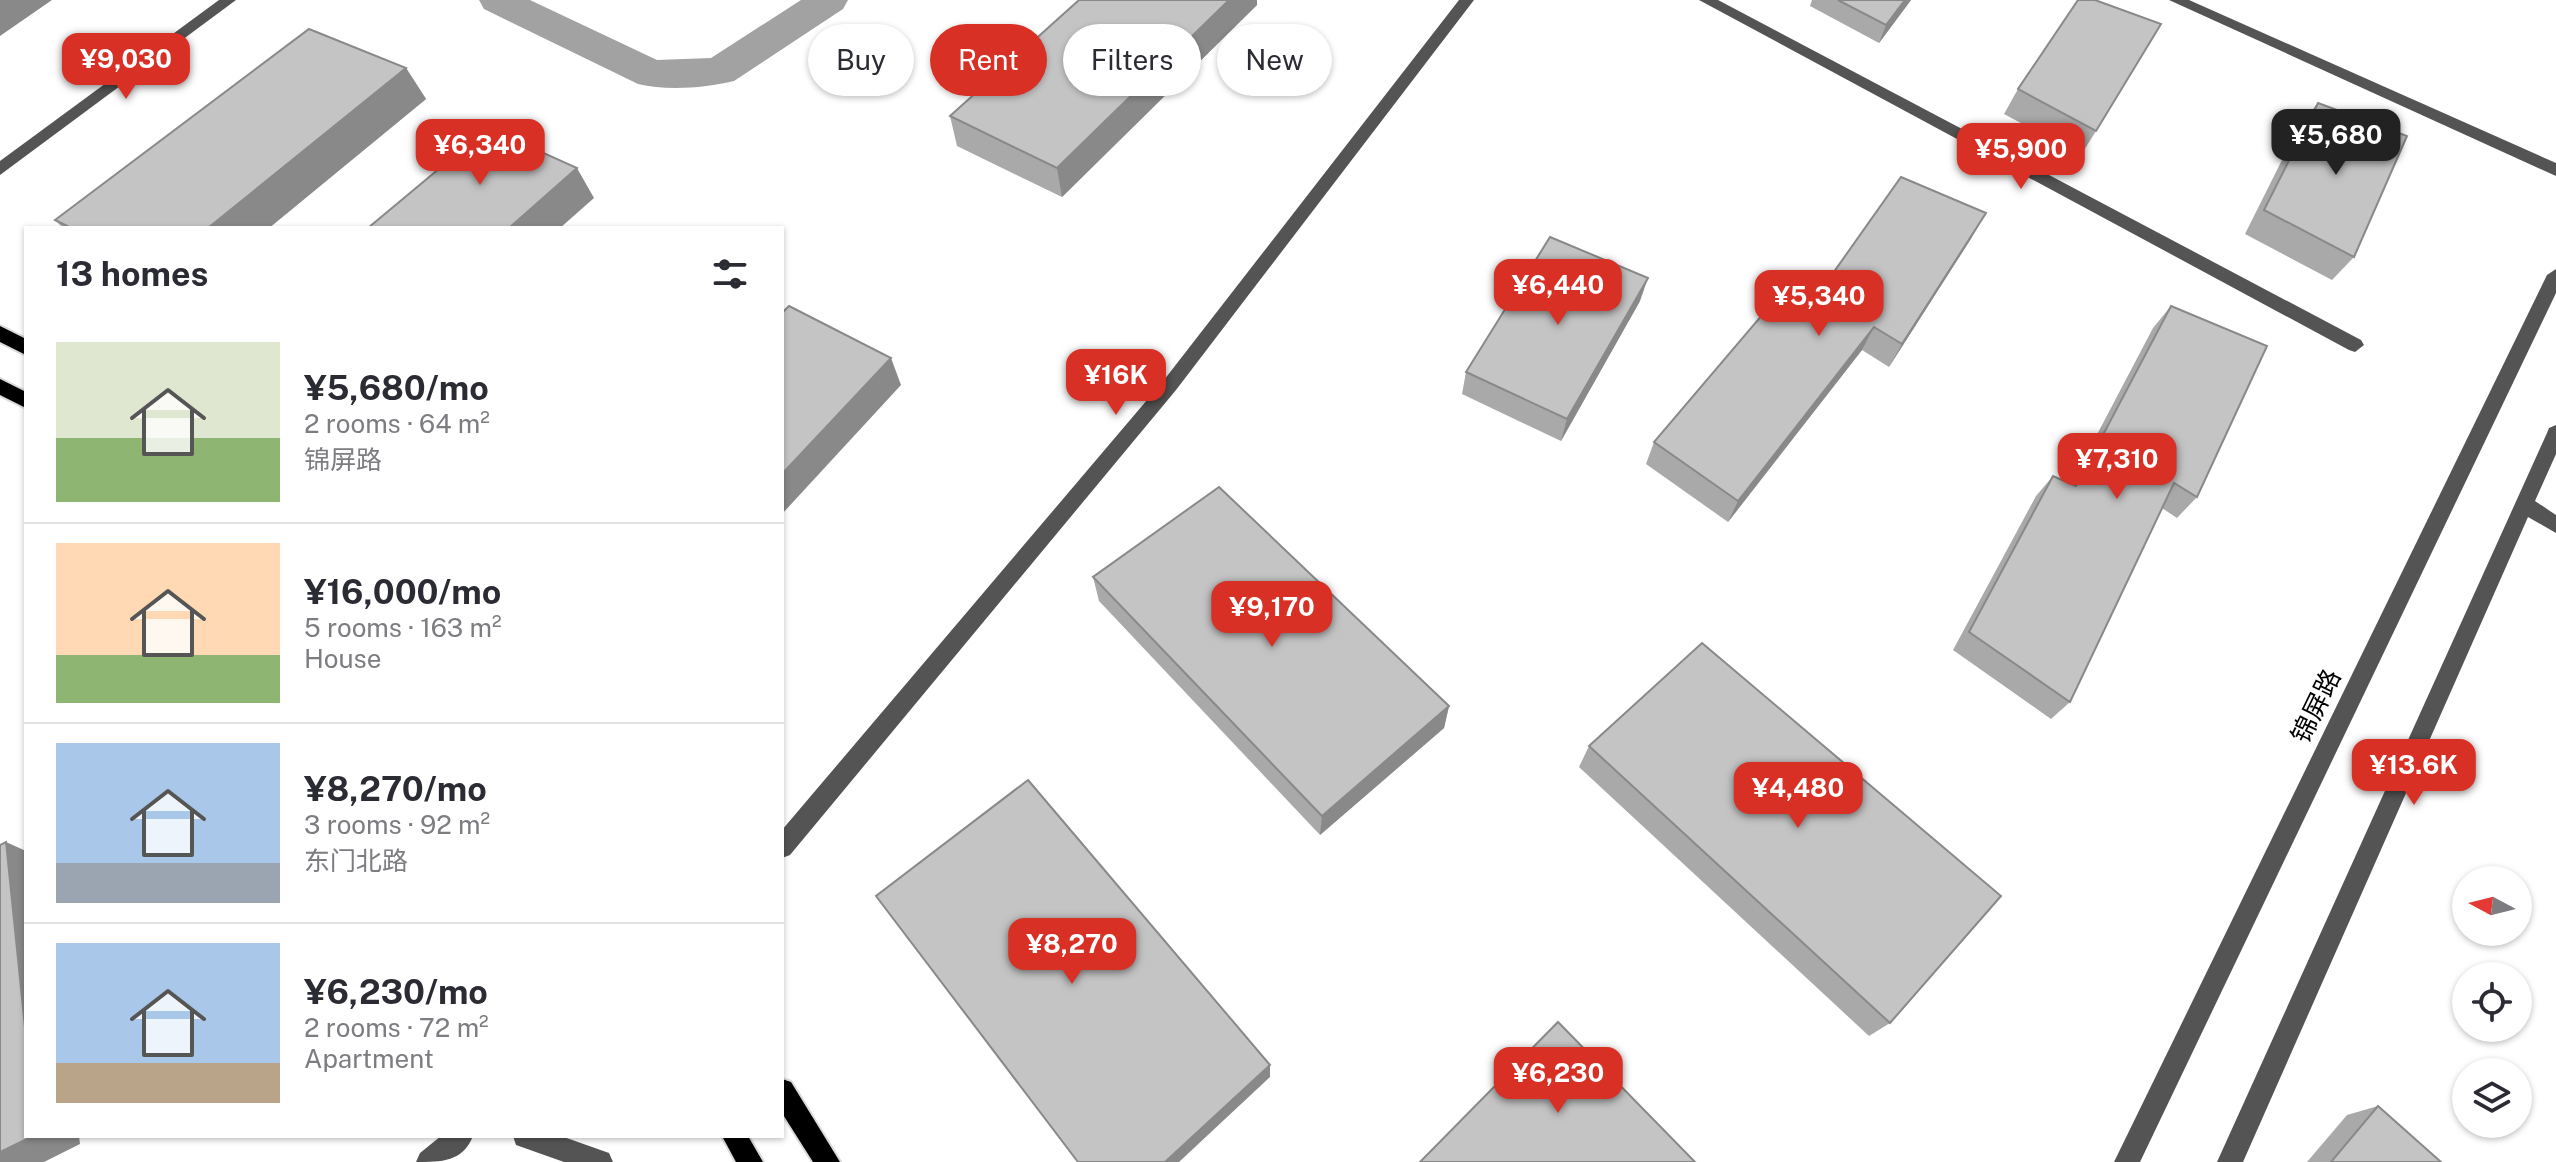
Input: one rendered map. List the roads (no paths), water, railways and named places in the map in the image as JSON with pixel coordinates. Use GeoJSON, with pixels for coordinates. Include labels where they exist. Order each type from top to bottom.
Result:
{"type":"FeatureCollection","features":[{"type":"Feature","properties":{"kind":"main road"},"geometry":{"type":"LineString","coordinates":[[0,333],[24,347]]}},
{"type":"Feature","properties":{"kind":"main road"},"geometry":{"type":"LineString","coordinates":[[0,386],[24,400]]}},
{"type":"Feature","properties":{"kind":"main road"},"geometry":{"type":"LineString","coordinates":[[784,1094],[827,1162]]}},
{"type":"Feature","properties":{"kind":"main road"},"geometry":{"type":"LineString","coordinates":[[735,1138],[750,1162]]}},
{"type":"Feature","properties":{"kind":"street"},"geometry":{"type":"LineString","coordinates":[[0,169],[229,0]]}},
{"type":"Feature","properties":{"kind":"street"},"geometry":{"type":"LineString","coordinates":[[784,845],[1170,385],[1467,0]]}},
{"type":"Feature","properties":{"kind":"street"},"geometry":{"type":"LineString","coordinates":[[1706,0],[2355,345]]}},
{"type":"Feature","properties":{"kind":"street"},"geometry":{"type":"LineString","coordinates":[[2176,0],[2556,170]]}},
{"type":"Feature","properties":{"kind":"street","name":"锦屏路"},"geometry":{"type":"LineString","coordinates":[[2127,1162],[2556,275]]}},
{"type":"Feature","properties":{"kind":"street"},"geometry":{"type":"LineString","coordinates":[[2230,1162],[2556,433]]}},
{"type":"Feature","properties":{"kind":"street"},"geometry":{"type":"LineString","coordinates":[[2524,504],[2556,525]]}},
{"type":"Feature","properties":{"kind":"street"},"geometry":{"type":"LineString","coordinates":[[429,1162],[459,1138]]}},
{"type":"Feature","properties":{"kind":"street"},"geometry":{"type":"LineString","coordinates":[[531,1138],[600,1162]]}},
{"type":"Feature","properties":{"kind":"waterway"},"geometry":{"type":"LineString","coordinates":[[498,0],[652,74],[720,71],[829,0]]}}]}
